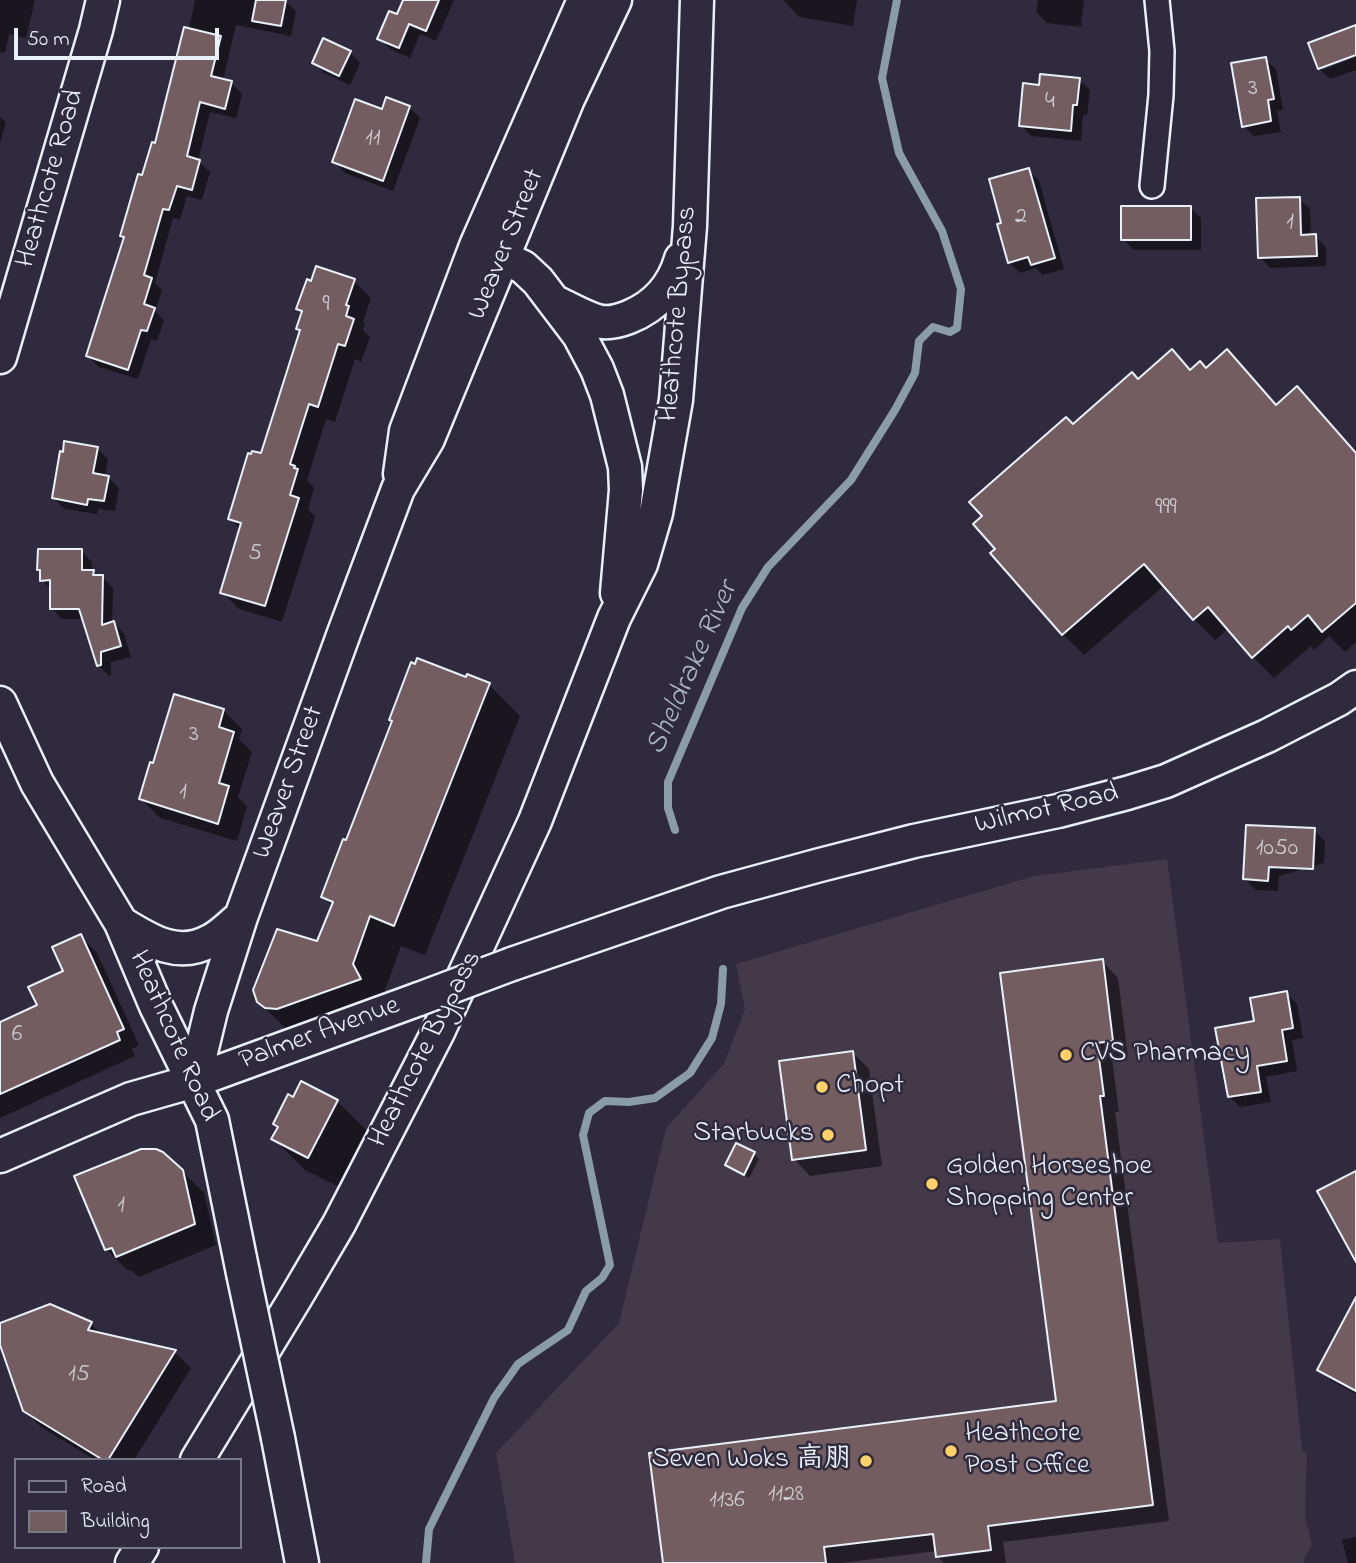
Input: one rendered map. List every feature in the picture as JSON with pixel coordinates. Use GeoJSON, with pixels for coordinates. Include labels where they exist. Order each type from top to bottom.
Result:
{"type":"FeatureCollection","features":[{"type":"Feature","properties":{"kind":"main road","name":"Heathcote Road"},"geometry":{"type":"LineString","coordinates":[[0,357],[103,0]]}},
{"type":"Feature","properties":{"kind":"main road","name":"Weaver Street"},"geometry":{"type":"LineString","coordinates":[[194,1081],[211,1011],[241,917],[398,489],[428,439],[490,252],[584,0]]}},
{"type":"Feature","properties":{"kind":"main road","name":"Weaver Street"},"geometry":{"type":"LineString","coordinates":[[490,252],[615,0]]}},
{"type":"Feature","properties":{"kind":"main road","name":"Heathcote Bypass"},"geometry":{"type":"LineString","coordinates":[[198,1458],[339,1224],[438,1032],[535,821],[614,618],[641,564],[656,513],[676,400],[690,226],[697,0]]}},
{"type":"Feature","properties":{"kind":"main road"},"geometry":{"type":"LineString","coordinates":[[553,301],[599,322],[619,321],[640,313],[656,302],[670,286],[679,268],[690,226]]}},
{"type":"Feature","properties":{"kind":"main road","name":"Heathcote Bypass"},"geometry":{"type":"LineString","coordinates":[[490,252],[523,267],[538,281],[579,335],[607,395],[625,467],[626,490],[614,618]]}},
{"type":"Feature","properties":{"kind":"main road","name":"Wilmot Road"},"geometry":{"type":"LineString","coordinates":[[721,892],[914,841],[1058,811],[1166,781],[1267,736],[1339,699],[1356,687]]}},
{"type":"Feature","properties":{"kind":"main road","name":"Heathcote Road"},"geometry":{"type":"LineString","coordinates":[[0,703],[37,783],[121,923],[156,1006],[212,1120],[302,1563]]}},
{"type":"Feature","properties":{"kind":"main road","name":"Palmer Avenue"},"geometry":{"type":"LineString","coordinates":[[0,1156],[131,1099],[194,1081],[512,964],[721,892]]}},
{"type":"Feature","properties":{"kind":"main road"},"geometry":{"type":"LineString","coordinates":[[121,923],[159,945],[193,949],[212,940],[241,917]]}},
{"type":"Feature","properties":{"kind":"street"},"geometry":{"type":"LineString","coordinates":[[1152,186],[1162,73],[1157,0]]}},
{"type":"Feature","properties":{"kind":"shaded area","name":"Golden Horseshoe Shopping Center"},"geometry":{"type":"Polygon","coordinates":[[[1167,859],[1218,1243],[1280,1239],[1302,1449],[1307,1455],[1305,1515],[1312,1545],[1304,1563],[515,1563],[496,1453],[619,1323],[666,1128],[724,1064],[745,1009],[736,964],[1034,876],[1167,859]]]}},
{"type":"Feature","properties":{"kind":"building"},"geometry":{"type":"Polygon","coordinates":[[[256,0],[286,0],[281,26],[252,21],[256,0]]]}},
{"type":"Feature","properties":{"kind":"building"},"geometry":{"type":"Polygon","coordinates":[[[403,0],[439,0],[426,31],[409,24],[399,48],[377,39],[389,11],[397,14],[403,0]]]}},
{"type":"Feature","properties":{"kind":"building"},"geometry":{"type":"Polygon","coordinates":[[[1356,25],[1356,55],[1318,69],[1308,43],[1356,25]]]}},
{"type":"Feature","properties":{"kind":"building"},"geometry":{"type":"Polygon","coordinates":[[[184,27],[221,36],[211,76],[232,81],[225,109],[200,102],[187,156],[200,160],[192,190],[177,186],[169,210],[163,209],[144,275],[152,278],[144,304],[155,308],[147,331],[141,330],[128,370],[86,356],[124,237],[120,236],[138,174],[142,175],[152,142],[155,143],[184,27]]]}},
{"type":"Feature","properties":{"kind":"building"},"geometry":{"type":"Polygon","coordinates":[[[323,38],[351,51],[339,76],[312,63],[323,38]]]}},
{"type":"Feature","properties":{"kind":"building"},"geometry":{"type":"Polygon","coordinates":[[[1266,57],[1274,99],[1268,100],[1271,121],[1242,127],[1231,63],[1266,57]]]}},
{"type":"Feature","properties":{"kind":"building"},"geometry":{"type":"Polygon","coordinates":[[[1040,74],[1080,78],[1077,105],[1073,105],[1071,131],[1019,126],[1023,83],[1039,85],[1040,74]]]}},
{"type":"Feature","properties":{"kind":"building"},"geometry":{"type":"Polygon","coordinates":[[[386,97],[410,106],[383,181],[332,162],[355,99],[382,109],[386,97]]]}},
{"type":"Feature","properties":{"kind":"building"},"geometry":{"type":"Polygon","coordinates":[[[1029,168],[1055,258],[1031,265],[1028,257],[1008,263],[997,224],[1001,223],[989,179],[1029,168]]]}},
{"type":"Feature","properties":{"kind":"building"},"geometry":{"type":"Polygon","coordinates":[[[1300,197],[1301,235],[1316,234],[1317,256],[1258,258],[1256,198],[1300,197]]]}},
{"type":"Feature","properties":{"kind":"building"},"geometry":{"type":"Polygon","coordinates":[[[1121,206],[1191,206],[1191,240],[1121,240],[1121,206]]]}},
{"type":"Feature","properties":{"kind":"building"},"geometry":{"type":"Polygon","coordinates":[[[316,266],[355,279],[346,305],[349,306],[346,316],[354,319],[345,346],[338,344],[318,407],[309,404],[290,464],[298,469],[290,495],[299,498],[265,606],[220,593],[241,523],[228,519],[248,453],[261,453],[300,330],[296,329],[302,311],[296,309],[307,279],[311,281],[316,266]]]}},
{"type":"Feature","properties":{"kind":"building"},"geometry":{"type":"Polygon","coordinates":[[[1172,349],[1190,370],[1200,361],[1206,368],[1227,349],[1276,405],[1297,386],[1356,453],[1356,603],[1322,632],[1308,615],[1291,630],[1288,626],[1252,658],[1208,607],[1193,620],[1144,564],[1062,635],[990,553],[995,549],[973,524],[982,516],[969,502],[1066,417],[1073,424],[1132,372],[1138,379],[1172,349]]]}},
{"type":"Feature","properties":{"kind":"building"},"geometry":{"type":"Polygon","coordinates":[[[64,441],[98,447],[93,473],[109,476],[104,501],[88,499],[87,505],[52,498],[64,441]]]}},
{"type":"Feature","properties":{"kind":"building"},"geometry":{"type":"Polygon","coordinates":[[[38,549],[82,549],[82,570],[94,570],[93,575],[103,575],[102,625],[114,621],[121,646],[101,652],[101,665],[97,666],[79,609],[50,609],[50,580],[40,581],[40,570],[37,570],[38,549]]]}},
{"type":"Feature","properties":{"kind":"building"},"geometry":{"type":"Polygon","coordinates":[[[417,658],[490,683],[394,926],[370,916],[353,964],[361,979],[277,1009],[265,1008],[257,1002],[253,990],[277,929],[317,941],[333,902],[321,897],[392,721],[389,720],[411,662],[415,664],[417,658]]]}},
{"type":"Feature","properties":{"kind":"building"},"geometry":{"type":"Polygon","coordinates":[[[174,694],[224,709],[219,727],[234,732],[219,783],[229,786],[218,824],[139,799],[174,694]]]}},
{"type":"Feature","properties":{"kind":"building"},"geometry":{"type":"Polygon","coordinates":[[[1246,825],[1315,828],[1313,869],[1269,867],[1268,881],[1243,879],[1246,825]]]}},
{"type":"Feature","properties":{"kind":"building"},"geometry":{"type":"Polygon","coordinates":[[[81,934],[124,1029],[117,1032],[120,1040],[0,1094],[0,1022],[37,1005],[28,987],[63,971],[52,947],[81,934]]]}},
{"type":"Feature","properties":{"kind":"building"},"geometry":{"type":"Polygon","coordinates":[[[1103,959],[1113,1041],[1097,1043],[1104,1096],[1100,1096],[1153,1505],[988,1526],[991,1550],[936,1557],[933,1534],[824,1547],[826,1563],[663,1563],[649,1453],[1056,1401],[1000,973],[1103,959]]]}},
{"type":"Feature","properties":{"kind":"building"},"geometry":{"type":"Polygon","coordinates":[[[1287,991],[1293,1028],[1282,1030],[1287,1061],[1257,1066],[1261,1092],[1228,1097],[1215,1028],[1254,1021],[1250,998],[1287,991]]]}},
{"type":"Feature","properties":{"kind":"building"},"geometry":{"type":"Polygon","coordinates":[[[853,1051],[866,1150],[792,1160],[779,1061],[853,1051]]]}},
{"type":"Feature","properties":{"kind":"building"},"geometry":{"type":"Polygon","coordinates":[[[301,1081],[338,1100],[308,1158],[271,1139],[278,1127],[273,1124],[288,1094],[293,1097],[301,1081]]]}},
{"type":"Feature","properties":{"kind":"building"},"geometry":{"type":"Polygon","coordinates":[[[736,1143],[755,1152],[744,1175],[725,1165],[736,1143]]]}},
{"type":"Feature","properties":{"kind":"building"},"geometry":{"type":"Polygon","coordinates":[[[141,1149],[163,1152],[183,1170],[195,1224],[116,1257],[112,1248],[105,1250],[74,1176],[141,1149]]]}},
{"type":"Feature","properties":{"kind":"building"},"geometry":{"type":"Polygon","coordinates":[[[1356,1171],[1356,1262],[1317,1191],[1356,1171]]]}},
{"type":"Feature","properties":{"kind":"building"},"geometry":{"type":"Polygon","coordinates":[[[1356,1297],[1356,1391],[1317,1370],[1356,1297]]]}},
{"type":"Feature","properties":{"kind":"building"},"geometry":{"type":"Polygon","coordinates":[[[50,1304],[92,1322],[88,1330],[176,1350],[109,1458],[100,1458],[23,1411],[0,1345],[0,1323],[50,1304]]]}},
{"type":"Feature","properties":{"kind":"waterway","name":"Sheldrake River"},"geometry":{"type":"LineString","coordinates":[[675,830],[668,808],[668,782],[742,608],[768,567],[851,480],[915,373],[919,341],[933,327],[950,332],[957,328],[961,289],[942,231],[899,153],[882,78],[897,0]]}},
{"type":"Feature","properties":{"kind":"waterway","name":"Sheldrake River"},"geometry":{"type":"LineString","coordinates":[[426,1563],[429,1529],[494,1398],[518,1364],[568,1330],[586,1291],[602,1278],[610,1265],[583,1135],[589,1113],[605,1101],[629,1102],[655,1098],[690,1073],[712,1038],[721,1004],[723,969]]}},
{"type":"Feature","properties":{"kind":"place","name":"CVS Pharmacy"},"geometry":{"type":"Point","coordinates":[1066,1055]}},
{"type":"Feature","properties":{"kind":"place","name":"Chopt"},"geometry":{"type":"Point","coordinates":[822,1087]}},
{"type":"Feature","properties":{"kind":"place","name":"Starbucks"},"geometry":{"type":"Point","coordinates":[828,1135]}},
{"type":"Feature","properties":{"kind":"place","name":"Golden Horseshoe Shopping Center"},"geometry":{"type":"Point","coordinates":[932,1184]}},
{"type":"Feature","properties":{"kind":"place","name":"Heathcote Post Office"},"geometry":{"type":"Point","coordinates":[951,1451]}},
{"type":"Feature","properties":{"kind":"place","name":"Seven Woks 高朋"},"geometry":{"type":"Point","coordinates":[866,1461]}}]}
